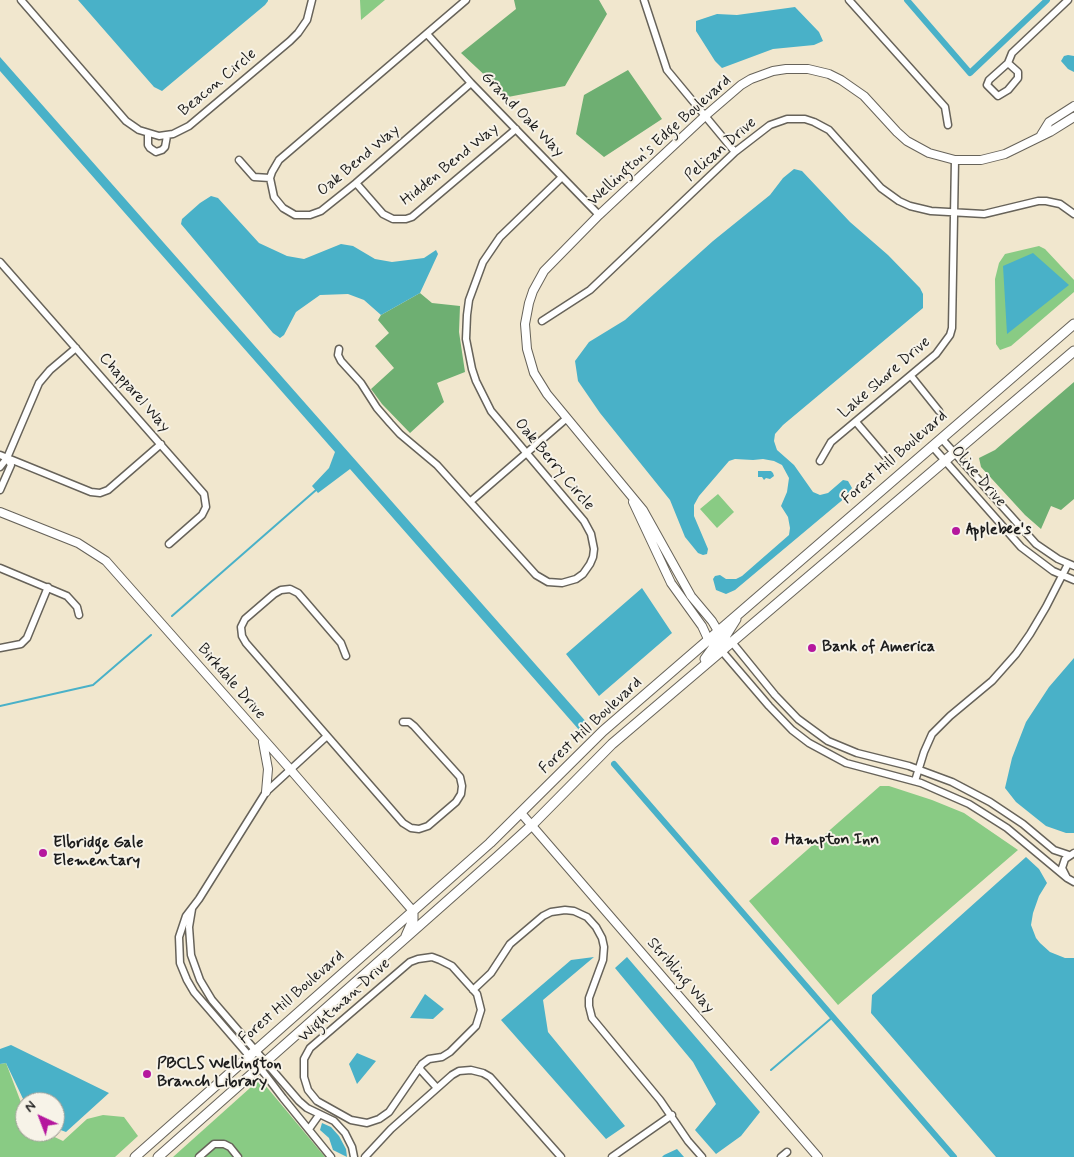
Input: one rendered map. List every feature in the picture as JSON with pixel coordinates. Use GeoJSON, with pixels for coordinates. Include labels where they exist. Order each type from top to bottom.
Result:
{"type":"FeatureCollection","features":[{"type":"Feature","properties":{"kind":"main road","name":"Forest Hill Boulevard"},"geometry":{"type":"LineString","coordinates":[[158,1157],[257,1059],[412,911],[490,843],[603,731],[1074,324]]}},
{"type":"Feature","properties":{"kind":"main road","name":"Forest Hill Boulevard"},"geometry":{"type":"LineString","coordinates":[[135,1157],[405,939],[532,825],[612,744],[1074,351]]}},
{"type":"Feature","properties":{"kind":"main road"},"geometry":{"type":"LineString","coordinates":[[721,650],[726,634],[740,612]]}},
{"type":"Feature","properties":{"kind":"main road"},"geometry":{"type":"LineString","coordinates":[[694,673],[713,648],[718,631]]}},
{"type":"Feature","properties":{"kind":"main road"},"geometry":{"type":"LineString","coordinates":[[405,939],[413,920],[412,911]]}},
{"type":"Feature","properties":{"kind":"street"},"geometry":{"type":"LineString","coordinates":[[21,0],[126,121],[132,127],[148,134],[167,136],[165,147],[156,152],[150,148],[148,145],[148,134]]}},
{"type":"Feature","properties":{"kind":"street","name":"Beacon Circle"},"geometry":{"type":"LineString","coordinates":[[167,136],[189,126],[298,33],[307,20],[312,0]]}},
{"type":"Feature","properties":{"kind":"street"},"geometry":{"type":"LineString","coordinates":[[239,160],[254,177],[270,178],[279,160],[466,0]]}},
{"type":"Feature","properties":{"kind":"street"},"geometry":{"type":"LineString","coordinates":[[644,0],[667,70],[735,152]]}},
{"type":"Feature","properties":{"kind":"street"},"geometry":{"type":"LineString","coordinates":[[849,0],[945,107],[948,125]]}},
{"type":"Feature","properties":{"kind":"street"},"geometry":{"type":"LineString","coordinates":[[1008,63],[1018,72],[1018,78],[1008,90],[998,96],[987,85],[989,80],[1008,63],[1012,53],[1068,0]]}},
{"type":"Feature","properties":{"kind":"street","name":"Grand Oak Way"},"geometry":{"type":"LineString","coordinates":[[427,34],[471,83],[599,215]]}},
{"type":"Feature","properties":{"kind":"street","name":"Wellington's Edge Boulevard"},"geometry":{"type":"LineString","coordinates":[[718,631],[686,587],[643,510],[547,394],[534,373],[526,349],[526,313],[533,291],[544,271],[599,215],[705,116],[741,85],[772,71],[808,69],[829,74],[864,96],[897,132],[918,147],[941,157],[955,160],[981,160],[1006,154],[1050,132],[1074,117]]}},
{"type":"Feature","properties":{"kind":"street","name":"Oak Bend Way"},"geometry":{"type":"LineString","coordinates":[[270,178],[271,191],[278,204],[289,212],[303,216],[321,211],[471,83]]}},
{"type":"Feature","properties":{"kind":"street","name":"Wellington's Edge Boulevard"},"geometry":{"type":"LineString","coordinates":[[1041,135],[1049,122],[1074,106]]}},
{"type":"Feature","properties":{"kind":"street","name":"Pelican Drive"},"geometry":{"type":"LineString","coordinates":[[542,321],[590,290],[735,152],[770,125],[786,119],[805,119],[829,130],[881,188],[899,201],[920,209],[984,214],[1038,201],[1046,201],[1060,204],[1074,214]]}},
{"type":"Feature","properties":{"kind":"street","name":"Hidden Bend Way"},"geometry":{"type":"LineString","coordinates":[[356,183],[383,214],[393,219],[412,217],[516,129]]}},
{"type":"Feature","properties":{"kind":"street","name":"Lake Shore Drive"},"geometry":{"type":"LineString","coordinates":[[820,460],[831,442],[911,376],[941,349],[946,342],[952,328],[955,160]]}},
{"type":"Feature","properties":{"kind":"street","name":"Oak Berry Circle"},"geometry":{"type":"LineString","coordinates":[[338,349],[339,358],[361,383],[377,408],[400,434],[438,464],[536,575],[548,582],[562,583],[570,582],[583,574],[593,556],[591,534],[584,521],[491,411],[476,382],[467,346],[467,315],[472,288],[480,268],[491,249],[509,228],[562,176]]}},
{"type":"Feature","properties":{"kind":"street","name":"Chapparel Way"},"geometry":{"type":"LineString","coordinates":[[0,262],[201,491],[206,503],[202,515],[169,544]]}},
{"type":"Feature","properties":{"kind":"street"},"geometry":{"type":"LineString","coordinates":[[0,467],[7,458],[39,383],[50,370],[76,348]]}},
{"type":"Feature","properties":{"kind":"street"},"geometry":{"type":"LineString","coordinates":[[911,376],[939,412]]}},
{"type":"Feature","properties":{"kind":"street"},"geometry":{"type":"LineString","coordinates":[[471,501],[567,418]]}},
{"type":"Feature","properties":{"kind":"street"},"geometry":{"type":"LineString","coordinates":[[856,422],[885,456]]}},
{"type":"Feature","properties":{"kind":"street","name":"Olive Drive"},"geometry":{"type":"LineString","coordinates":[[941,438],[1036,544],[1071,565]]}},
{"type":"Feature","properties":{"kind":"street"},"geometry":{"type":"LineString","coordinates":[[0,455],[91,492],[100,493],[108,490],[161,444]]}},
{"type":"Feature","properties":{"kind":"street","name":"Olive Drive"},"geometry":{"type":"LineString","coordinates":[[932,446],[1016,542],[1044,565],[1074,580]]}},
{"type":"Feature","properties":{"kind":"street"},"geometry":{"type":"LineString","coordinates":[[0,490],[11,465],[7,458]]}},
{"type":"Feature","properties":{"kind":"street","name":"Wellington's Edge Boulevard"},"geometry":{"type":"LineString","coordinates":[[630,496],[671,583],[702,626],[708,640]]}},
{"type":"Feature","properties":{"kind":"street","name":"Birkdale Drive"},"geometry":{"type":"LineString","coordinates":[[0,512],[78,543],[106,560],[412,911]]}},
{"type":"Feature","properties":{"kind":"street"},"geometry":{"type":"LineString","coordinates":[[915,782],[924,752],[932,734],[950,716],[992,681],[1016,654],[1046,607],[1062,575],[1071,565]]}},
{"type":"Feature","properties":{"kind":"street"},"geometry":{"type":"LineString","coordinates":[[0,568],[67,596],[77,607],[78,616]]}},
{"type":"Feature","properties":{"kind":"street"},"geometry":{"type":"LineString","coordinates":[[0,648],[21,644],[27,638],[48,588]]}},
{"type":"Feature","properties":{"kind":"street"},"geometry":{"type":"LineString","coordinates":[[346,656],[341,643],[298,593],[290,589],[281,590],[274,594],[245,619],[241,627],[242,636],[246,643],[403,823],[411,828],[419,829],[428,826],[456,802],[461,794],[462,786],[460,777],[414,726],[409,722],[403,722]]}},
{"type":"Feature","properties":{"kind":"street"},"geometry":{"type":"LineString","coordinates":[[731,641],[775,695],[798,719],[828,741],[863,755],[918,769],[952,782],[984,798],[1023,824],[1054,850],[1071,854]]}},
{"type":"Feature","properties":{"kind":"street"},"geometry":{"type":"LineString","coordinates":[[721,650],[792,730],[808,743],[846,763],[938,790],[987,814],[1074,882]]}},
{"type":"Feature","properties":{"kind":"street"},"geometry":{"type":"LineString","coordinates":[[327,736],[266,792],[186,916],[179,938],[180,963],[187,980],[200,1000],[299,1101],[307,1108],[334,1121],[345,1133],[352,1147],[354,1157]]}},
{"type":"Feature","properties":{"kind":"street"},"geometry":{"type":"LineString","coordinates":[[261,738],[268,759],[266,792]]}},
{"type":"Feature","properties":{"kind":"street"},"geometry":{"type":"LineString","coordinates":[[860,766],[863,755]]}},
{"type":"Feature","properties":{"kind":"street","name":"Stribling Way"},"geometry":{"type":"LineString","coordinates":[[521,813],[818,1157]]}},
{"type":"Feature","properties":{"kind":"street"},"geometry":{"type":"LineString","coordinates":[[1067,878],[1062,868],[1062,863],[1071,854]]}},
{"type":"Feature","properties":{"kind":"street"},"geometry":{"type":"LineString","coordinates":[[192,908],[189,926],[190,956],[200,980],[212,1000],[257,1059],[298,1118],[309,1128],[331,1157]]}},
{"type":"Feature","properties":{"kind":"street"},"geometry":{"type":"LineString","coordinates":[[473,990],[491,973],[510,944],[542,916],[555,911],[565,910],[574,911],[586,917],[596,927],[604,947],[603,960],[589,998],[592,1018],[672,1115],[688,1141],[702,1157]]}},
{"type":"Feature","properties":{"kind":"street","name":"Wightman Drive"},"geometry":{"type":"LineString","coordinates":[[427,957],[444,961],[455,969],[479,998],[481,1010],[476,1026],[450,1052],[429,1059],[419,1068],[386,1114],[375,1121],[359,1122],[351,1120],[324,1106],[313,1097],[305,1082],[304,1063],[305,1055],[310,1048],[410,962],[427,957]]}},
{"type":"Feature","properties":{"kind":"street"},"geometry":{"type":"LineString","coordinates":[[419,1068],[437,1088]]}},
{"type":"Feature","properties":{"kind":"street"},"geometry":{"type":"LineString","coordinates":[[365,1157],[391,1129],[452,1075],[459,1071],[471,1070],[490,1077],[561,1157]]}},
{"type":"Feature","properties":{"kind":"street"},"geometry":{"type":"LineString","coordinates":[[298,1118],[307,1108]]}},
{"type":"Feature","properties":{"kind":"street"},"geometry":{"type":"LineString","coordinates":[[309,1128],[319,1114]]}},
{"type":"Feature","properties":{"kind":"street"},"geometry":{"type":"LineString","coordinates":[[612,1157],[672,1115]]}},
{"type":"Feature","properties":{"kind":"street"},"geometry":{"type":"LineString","coordinates":[[199,1157],[214,1144],[224,1144],[230,1147],[238,1157]]}},
{"type":"Feature","properties":{"kind":"street"},"geometry":{"type":"LineString","coordinates":[[781,1157],[787,1152]]}},
{"type":"Feature","properties":{"kind":"green space"},"geometry":{"type":"Polygon","coordinates":[[[360,0],[385,0],[361,20],[360,0]]]}},
{"type":"Feature","properties":{"kind":"green space"},"geometry":{"type":"Polygon","coordinates":[[[514,0],[599,0],[607,14],[565,86],[508,97],[461,53],[516,9],[514,0]]]}},
{"type":"Feature","properties":{"kind":"green space"},"geometry":{"type":"Polygon","coordinates":[[[628,70],[662,119],[604,157],[576,134],[584,95],[628,70]]]}},
{"type":"Feature","properties":{"kind":"green space"},"geometry":{"type":"Polygon","coordinates":[[[1039,246],[1045,249],[1074,280],[1074,292],[1011,346],[1000,350],[996,344],[995,279],[999,263],[1005,254],[1039,246]]]}},
{"type":"Feature","properties":{"kind":"green space"},"geometry":{"type":"Polygon","coordinates":[[[420,293],[432,303],[460,306],[459,332],[465,372],[437,383],[444,402],[410,433],[382,404],[371,389],[394,368],[375,346],[389,333],[378,320],[381,315],[420,293]]]}},
{"type":"Feature","properties":{"kind":"green space"},"geometry":{"type":"Polygon","coordinates":[[[1074,382],[1074,499],[1061,510],[1051,506],[1041,529],[1025,515],[981,467],[979,458],[995,450],[1074,382]]]}},
{"type":"Feature","properties":{"kind":"green space"},"geometry":{"type":"Polygon","coordinates":[[[718,494],[734,512],[717,528],[700,509],[718,494]]]}},
{"type":"Feature","properties":{"kind":"green space"},"geometry":{"type":"Polygon","coordinates":[[[880,786],[889,786],[964,813],[1018,850],[838,1005],[749,901],[880,786]]]}},
{"type":"Feature","properties":{"kind":"green space"},"geometry":{"type":"Polygon","coordinates":[[[6,1063],[17,1092],[15,1092],[15,1142],[65,1142],[65,1139],[87,1119],[103,1115],[124,1117],[138,1136],[115,1157],[0,1157],[0,1064],[6,1063]]]}},
{"type":"Feature","properties":{"kind":"green space"},"geometry":{"type":"Polygon","coordinates":[[[260,1079],[325,1157],[173,1157],[260,1079]]]}},
{"type":"Feature","properties":{"kind":"water"},"geometry":{"type":"Polygon","coordinates":[[[78,0],[268,1],[162,91],[154,87],[78,0]]]}},
{"type":"Feature","properties":{"kind":"water"},"geometry":{"type":"Polygon","coordinates":[[[795,7],[819,32],[823,41],[814,45],[773,49],[722,68],[715,61],[696,31],[696,21],[717,14],[737,15],[795,7]]]}},
{"type":"Feature","properties":{"kind":"water"},"geometry":{"type":"Polygon","coordinates":[[[1064,56],[1074,56],[1074,72],[1068,69],[1061,61],[1064,56]]]}},
{"type":"Feature","properties":{"kind":"water"},"geometry":{"type":"Polygon","coordinates":[[[0,57],[588,724],[580,731],[350,469],[318,493],[312,486],[329,468],[335,452],[0,71],[0,57]]]}},
{"type":"Feature","properties":{"kind":"water"},"geometry":{"type":"Polygon","coordinates":[[[794,169],[802,171],[850,222],[888,255],[920,288],[923,294],[923,308],[783,425],[775,434],[774,441],[777,450],[794,465],[813,492],[820,495],[828,493],[843,480],[848,481],[852,488],[846,497],[735,590],[726,594],[716,590],[713,579],[715,576],[720,575],[726,579],[736,579],[742,576],[789,535],[788,517],[781,506],[787,492],[789,478],[782,465],[763,459],[735,459],[729,461],[699,496],[694,505],[694,516],[708,549],[707,554],[698,553],[685,537],[670,500],[600,413],[578,381],[575,361],[589,342],[625,320],[713,241],[770,195],[783,178],[794,169]]]}},
{"type":"Feature","properties":{"kind":"water"},"geometry":{"type":"Polygon","coordinates":[[[211,196],[218,198],[259,243],[287,256],[304,259],[341,244],[353,246],[375,259],[392,262],[424,258],[436,250],[438,254],[420,293],[381,315],[364,300],[348,294],[320,295],[296,312],[284,335],[280,338],[273,333],[181,224],[182,219],[211,196]]]}},
{"type":"Feature","properties":{"kind":"water"},"geometry":{"type":"Polygon","coordinates":[[[1033,253],[1069,285],[1007,334],[1003,266],[1033,253]]]}},
{"type":"Feature","properties":{"kind":"water"},"geometry":{"type":"Polygon","coordinates":[[[758,471],[771,471],[774,476],[764,480],[762,477],[758,477],[758,471]]]}},
{"type":"Feature","properties":{"kind":"water"},"geometry":{"type":"Polygon","coordinates":[[[642,588],[672,633],[599,696],[566,654],[642,588]]]}},
{"type":"Feature","properties":{"kind":"water"},"geometry":{"type":"Polygon","coordinates":[[[1074,658],[1074,833],[1066,833],[1046,826],[1016,802],[1005,788],[1012,758],[1026,722],[1049,687],[1074,658]]]}},
{"type":"Feature","properties":{"kind":"water"},"geometry":{"type":"Polygon","coordinates":[[[1026,857],[1039,869],[1047,883],[1039,896],[1033,913],[1031,925],[1036,938],[1050,952],[1065,958],[1074,958],[1074,1157],[996,1157],[871,1013],[872,995],[1026,857]]]}},
{"type":"Feature","properties":{"kind":"water"},"geometry":{"type":"Polygon","coordinates":[[[594,957],[543,1000],[548,1032],[625,1126],[606,1139],[501,1020],[571,960],[594,957]]]}},
{"type":"Feature","properties":{"kind":"water"},"geometry":{"type":"Polygon","coordinates":[[[627,957],[760,1112],[741,1136],[716,1154],[695,1130],[716,1104],[693,1062],[615,968],[627,957]]]}},
{"type":"Feature","properties":{"kind":"water"},"geometry":{"type":"Polygon","coordinates":[[[425,994],[444,1009],[433,1019],[410,1018],[425,994]]]}},
{"type":"Feature","properties":{"kind":"water"},"geometry":{"type":"Polygon","coordinates":[[[11,1045],[109,1093],[65,1132],[65,1092],[20,1092],[6,1063],[0,1064],[0,1049],[11,1045]]]}},
{"type":"Feature","properties":{"kind":"water"},"geometry":{"type":"Polygon","coordinates":[[[357,1053],[376,1061],[357,1084],[349,1064],[357,1053]]]}},
{"type":"Feature","properties":{"kind":"water"},"geometry":{"type":"Polygon","coordinates":[[[322,1123],[331,1127],[339,1136],[346,1149],[347,1157],[333,1150],[329,1138],[320,1130],[322,1123]]]}},
{"type":"Feature","properties":{"kind":"water"},"geometry":{"type":"Polygon","coordinates":[[[677,1149],[684,1157],[662,1157],[664,1155],[677,1149]]]}},
{"type":"Feature","properties":{"kind":"waterway"},"geometry":{"type":"LineString","coordinates":[[907,0],[970,73],[1047,0]]}},
{"type":"Feature","properties":{"kind":"waterway"},"geometry":{"type":"LineString","coordinates":[[172,616],[316,490]]}},
{"type":"Feature","properties":{"kind":"waterway"},"geometry":{"type":"LineString","coordinates":[[0,706],[93,685],[151,635]]}},
{"type":"Feature","properties":{"kind":"waterway"},"geometry":{"type":"LineString","coordinates":[[614,764],[954,1157]]}},
{"type":"Feature","properties":{"kind":"waterway"},"geometry":{"type":"LineString","coordinates":[[771,1070],[834,1016]]}},
{"type":"Feature","properties":{"kind":"place","name":"Applebee's"},"geometry":{"type":"Point","coordinates":[956,531]}},
{"type":"Feature","properties":{"kind":"place","name":"Bank of America"},"geometry":{"type":"Point","coordinates":[812,648]}},
{"type":"Feature","properties":{"kind":"place","name":"Hampton Inn"},"geometry":{"type":"Point","coordinates":[775,841]}},
{"type":"Feature","properties":{"kind":"place","name":"Elbridge Gale Elementary"},"geometry":{"type":"Point","coordinates":[43,853]}},
{"type":"Feature","properties":{"kind":"place","name":"PBCLS Wellington Branch Library"},"geometry":{"type":"Point","coordinates":[147,1074]}}]}
